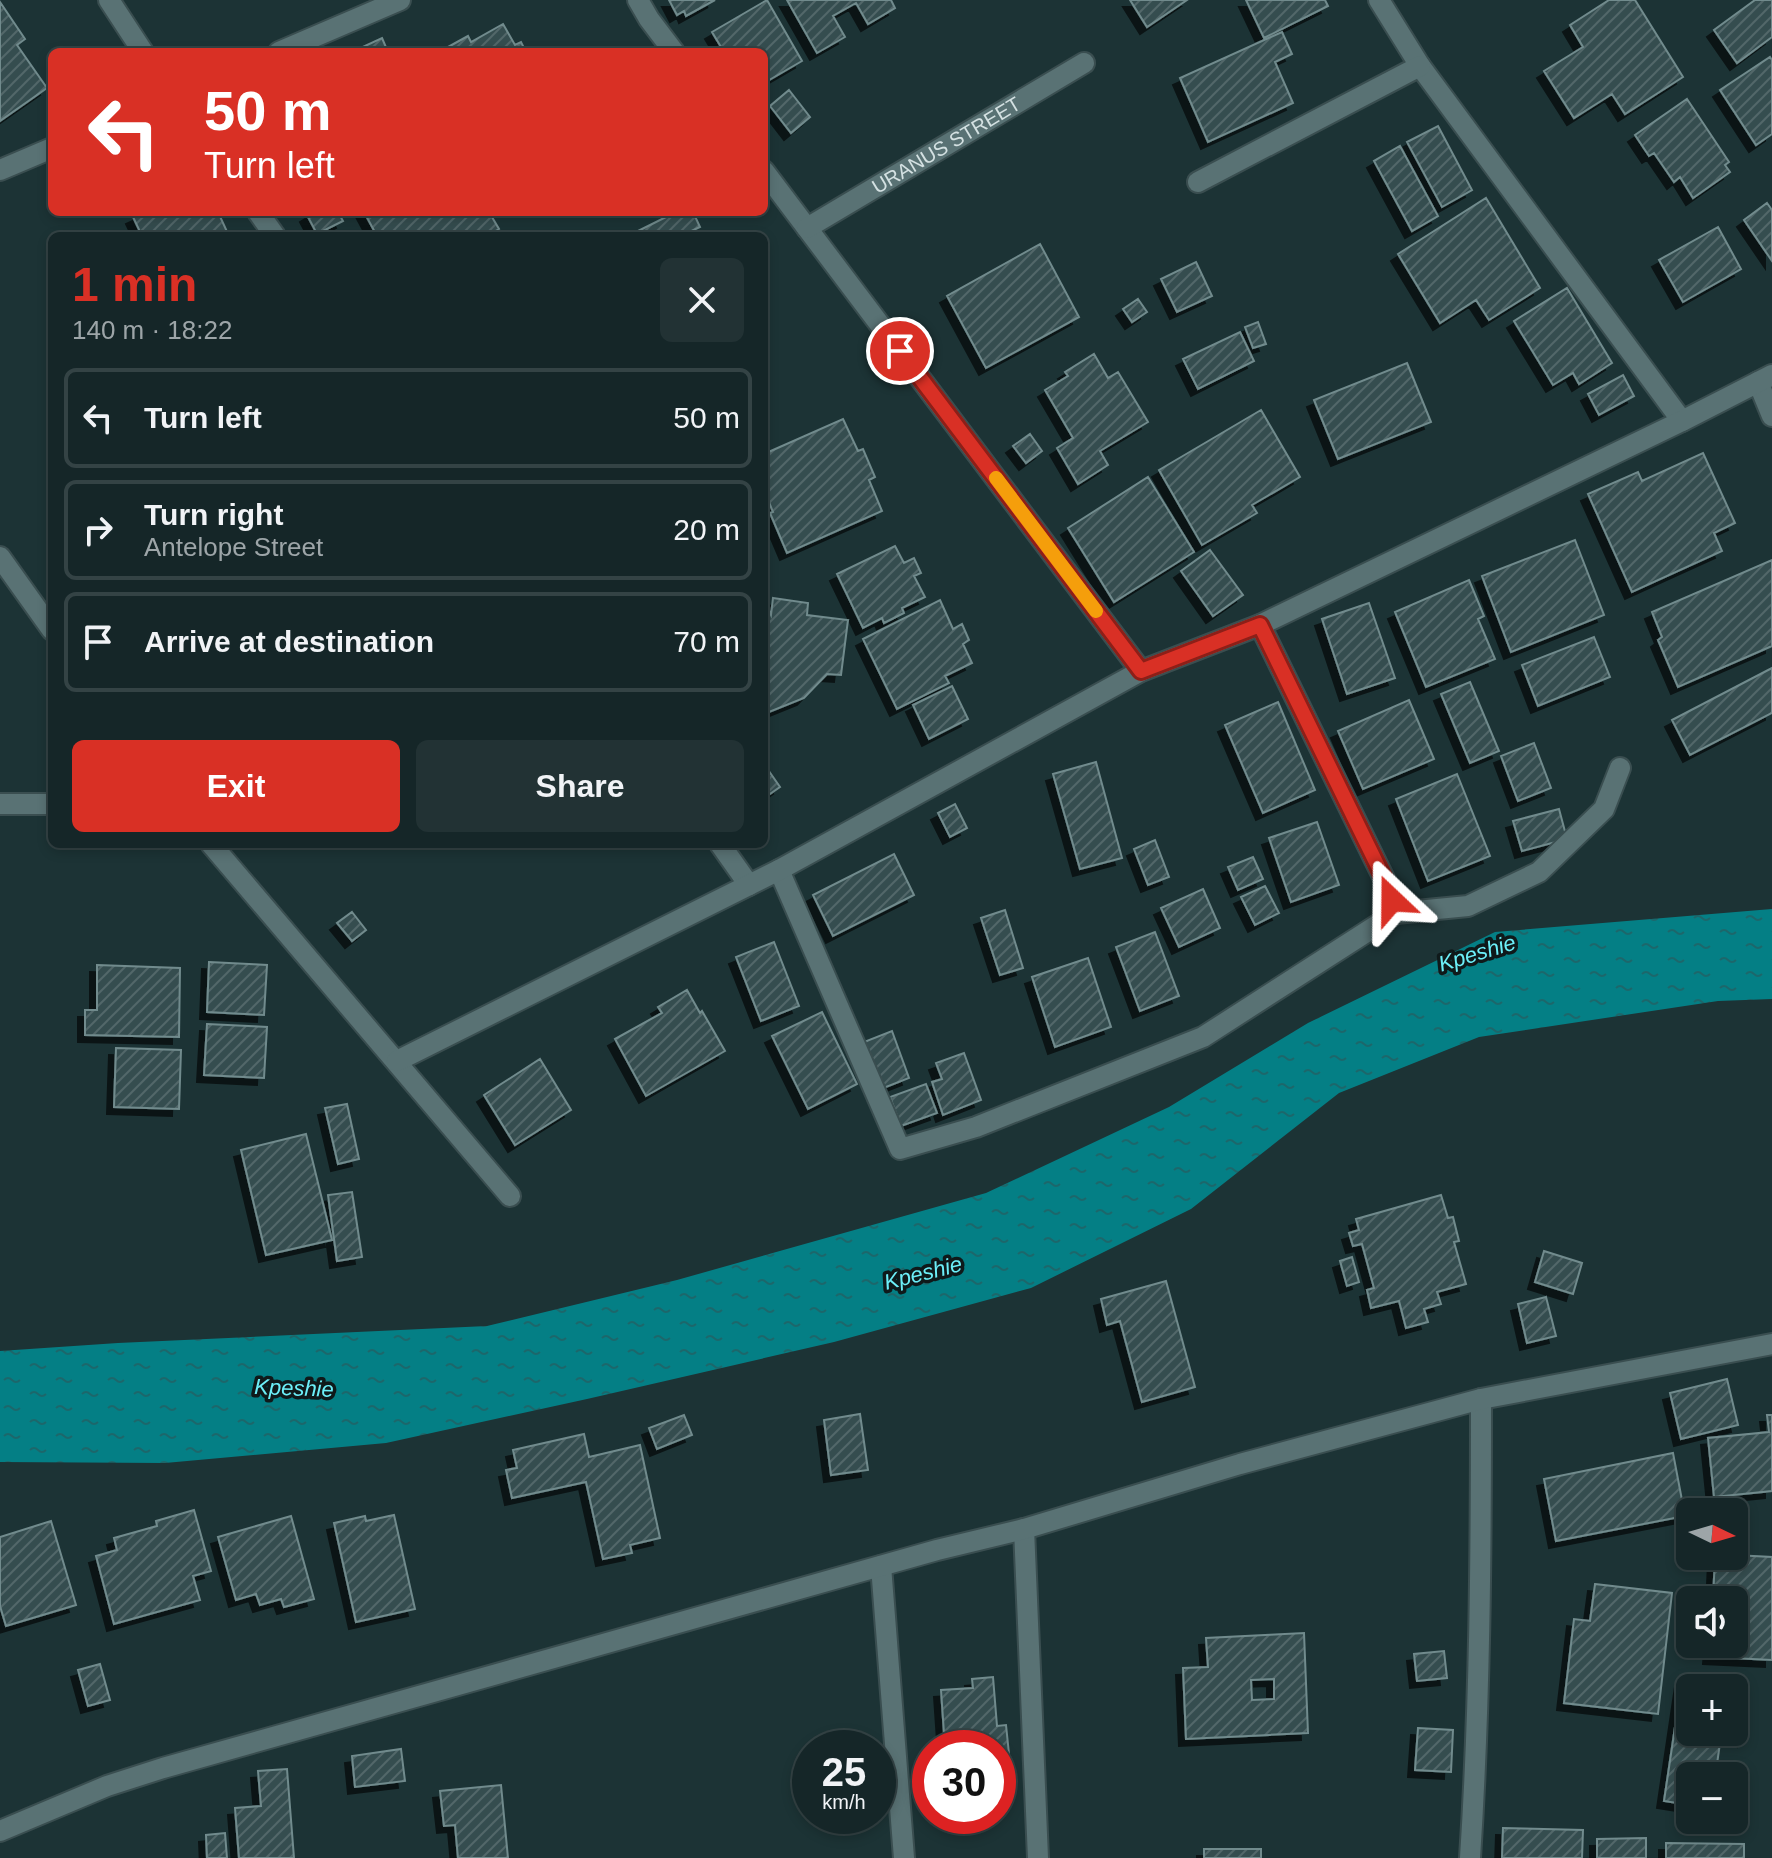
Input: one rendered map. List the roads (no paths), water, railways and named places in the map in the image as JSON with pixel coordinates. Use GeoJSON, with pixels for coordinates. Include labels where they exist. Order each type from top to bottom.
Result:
{"type":"FeatureCollection","features":[{"type":"Feature","properties":{"kind":"street"},"geometry":{"type":"LineString","coordinates":[[109,0],[140,48]]}},
{"type":"Feature","properties":{"kind":"street"},"geometry":{"type":"LineString","coordinates":[[288,48],[400,0]]}},
{"type":"Feature","properties":{"kind":"street"},"geometry":{"type":"LineString","coordinates":[[638,0],[671,48]]}},
{"type":"Feature","properties":{"kind":"street"},"geometry":{"type":"LineString","coordinates":[[1379,0],[1420,66],[1682,421]]}},
{"type":"Feature","properties":{"kind":"street","name":"URANUS STREET"},"geometry":{"type":"LineString","coordinates":[[807,228],[1084,63]]}},
{"type":"Feature","properties":{"kind":"street"},"geometry":{"type":"LineString","coordinates":[[1198,182],[1420,66]]}},
{"type":"Feature","properties":{"kind":"street"},"geometry":{"type":"LineString","coordinates":[[0,170],[48,150]]}},
{"type":"Feature","properties":{"kind":"street"},"geometry":{"type":"LineString","coordinates":[[768,176],[1141,671]]}},
{"type":"Feature","properties":{"kind":"street"},"geometry":{"type":"LineString","coordinates":[[397,1061],[779,870],[1141,671],[1260,625],[1765,379],[1772,416]]}},
{"type":"Feature","properties":{"kind":"street"},"geometry":{"type":"LineString","coordinates":[[0,557],[48,624]]}},
{"type":"Feature","properties":{"kind":"street"},"geometry":{"type":"LineString","coordinates":[[1260,625],[1391,893],[1396,913]]}},
{"type":"Feature","properties":{"kind":"street"},"geometry":{"type":"LineString","coordinates":[[779,870],[900,1149],[976,1127],[1203,1037],[1396,913],[1468,906],[1539,872],[1604,809],[1620,768]]}},
{"type":"Feature","properties":{"kind":"street"},"geometry":{"type":"LineString","coordinates":[[0,804],[48,804]]}},
{"type":"Feature","properties":{"kind":"street"},"geometry":{"type":"LineString","coordinates":[[214,848],[510,1196]]}},
{"type":"Feature","properties":{"kind":"street"},"geometry":{"type":"LineString","coordinates":[[723,848],[749,885]]}},
{"type":"Feature","properties":{"kind":"street"},"geometry":{"type":"LineString","coordinates":[[0,1831],[107,1786],[163,1768],[937,1550],[1024,1529],[1240,1464],[1481,1399],[1772,1344]]}},
{"type":"Feature","properties":{"kind":"street"},"geometry":{"type":"LineString","coordinates":[[1470,1858],[1481,1616],[1481,1399]]}},
{"type":"Feature","properties":{"kind":"street"},"geometry":{"type":"LineString","coordinates":[[1024,1529],[1038,1858]]}},
{"type":"Feature","properties":{"kind":"street"},"geometry":{"type":"LineString","coordinates":[[881,1566],[904,1858]]}},
{"type":"Feature","properties":{"kind":"water","name":"Kpeshie"},"geometry":{"type":"Polygon","coordinates":[[[1772,909],[1772,999],[1718,1001],[1479,1037],[1339,1093],[1191,1209],[1031,1288],[834,1342],[386,1443],[165,1463],[0,1462],[0,1351],[487,1326],[677,1280],[986,1193],[1169,1107],[1308,1023],[1495,932],[1772,909]]]}}]}
